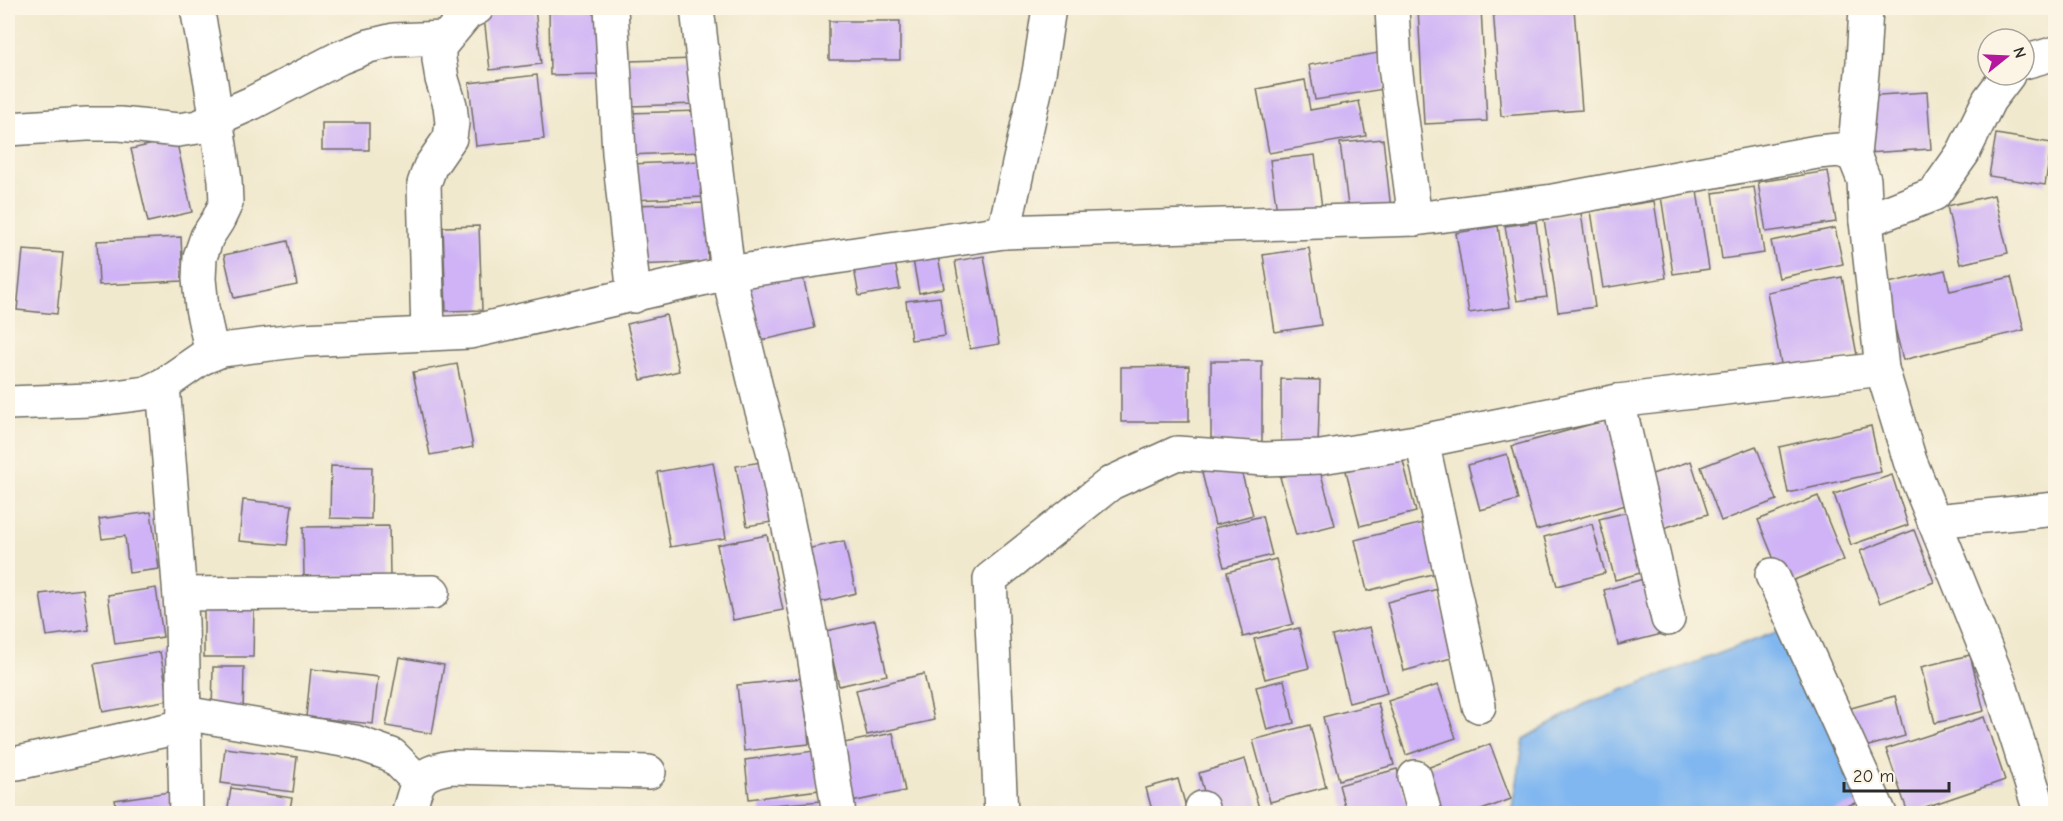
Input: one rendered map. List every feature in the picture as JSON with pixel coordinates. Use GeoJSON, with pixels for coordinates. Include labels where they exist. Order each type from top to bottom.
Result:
{"type":"FeatureCollection","features":[{"type":"Feature","properties":{"kind":"street"},"geometry":{"type":"LineString","coordinates":[[197,8],[216,118],[226,203],[207,237],[200,257],[199,279],[202,308],[212,354]]}},
{"type":"Feature","properties":{"kind":"street"},"geometry":{"type":"LineString","coordinates":[[428,334],[424,184],[429,167],[450,138],[452,123],[439,59],[439,47],[467,13],[477,8]]}},
{"type":"Feature","properties":{"kind":"street"},"geometry":{"type":"LineString","coordinates":[[611,8],[619,153],[634,296]]}},
{"type":"Feature","properties":{"kind":"street"},"geometry":{"type":"LineString","coordinates":[[698,8],[728,273],[774,454],[812,642],[839,813]]}},
{"type":"Feature","properties":{"kind":"street"},"geometry":{"type":"LineString","coordinates":[[1004,232],[1039,73],[1049,8]]}},
{"type":"Feature","properties":{"kind":"street"},"geometry":{"type":"LineString","coordinates":[[1392,8],[1395,66],[1415,219]]}},
{"type":"Feature","properties":{"kind":"street"},"geometry":{"type":"LineString","coordinates":[[1866,8],[1854,155],[1864,180],[1866,221],[1882,369],[1910,461],[2000,682],[2041,813]]}},
{"type":"Feature","properties":{"kind":"street"},"geometry":{"type":"LineString","coordinates":[[8,129],[87,124],[120,124],[178,130],[198,127],[261,99],[339,58],[369,46],[394,40],[445,38]]}},
{"type":"Feature","properties":{"kind":"street"},"geometry":{"type":"LineString","coordinates":[[2036,59],[2055,53]]}},
{"type":"Feature","properties":{"kind":"street"},"geometry":{"type":"LineString","coordinates":[[1866,221],[1934,194],[1963,153],[1989,100],[1999,87]]}},
{"type":"Feature","properties":{"kind":"street"},"geometry":{"type":"LineString","coordinates":[[8,403],[90,400],[146,393],[222,350],[257,344],[470,333],[728,273],[1004,232],[1415,219],[1553,201],[1817,152],[1839,150],[1854,155]]}},
{"type":"Feature","properties":{"kind":"street"},"geometry":{"type":"LineString","coordinates":[[1001,813],[990,579],[1111,483],[1177,453],[1264,459],[1320,457],[1422,441],[1618,401],[1882,369]]}},
{"type":"Feature","properties":{"kind":"street"},"geometry":{"type":"LineString","coordinates":[[163,385],[182,622],[186,813]]}},
{"type":"Feature","properties":{"kind":"street"},"geometry":{"type":"LineString","coordinates":[[1618,401],[1668,619]]}},
{"type":"Feature","properties":{"kind":"street"},"geometry":{"type":"LineString","coordinates":[[1422,441],[1479,706]]}},
{"type":"Feature","properties":{"kind":"street"},"geometry":{"type":"LineString","coordinates":[[1934,521],[2055,509]]}},
{"type":"Feature","properties":{"kind":"street"},"geometry":{"type":"LineString","coordinates":[[1772,575],[1880,813]]}},
{"type":"Feature","properties":{"kind":"street"},"geometry":{"type":"LineString","coordinates":[[180,594],[433,592]]}},
{"type":"Feature","properties":{"kind":"street"},"geometry":{"type":"LineString","coordinates":[[18,763],[184,719],[355,742],[392,755],[418,781]]}},
{"type":"Feature","properties":{"kind":"street"},"geometry":{"type":"LineString","coordinates":[[408,813],[418,781],[433,770],[451,767],[649,772]]}},
{"type":"Feature","properties":{"kind":"street"},"geometry":{"type":"LineString","coordinates":[[1415,777],[1425,813]]}},
{"type":"Feature","properties":{"kind":"water"},"geometry":{"type":"Polygon","coordinates":[[[1787,628],[1865,814],[1512,814],[1524,739],[1585,704],[1787,628]]]}},
{"type":"Feature","properties":{"kind":"building"},"geometry":{"type":"Polygon","coordinates":[[[483,8],[535,8],[541,64],[490,70],[483,8]]]}},
{"type":"Feature","properties":{"kind":"building"},"geometry":{"type":"Polygon","coordinates":[[[549,8],[600,8],[602,74],[550,75],[549,8]]]}},
{"type":"Feature","properties":{"kind":"building"},"geometry":{"type":"Polygon","coordinates":[[[1418,8],[1481,8],[1487,121],[1424,124],[1418,8]]]}},
{"type":"Feature","properties":{"kind":"building"},"geometry":{"type":"Polygon","coordinates":[[[1493,8],[1574,8],[1582,110],[1501,116],[1493,8]]]}},
{"type":"Feature","properties":{"kind":"building"},"geometry":{"type":"Polygon","coordinates":[[[829,21],[900,21],[900,60],[829,60],[829,21]]]}},
{"type":"Feature","properties":{"kind":"building"},"geometry":{"type":"Polygon","coordinates":[[[1378,53],[1384,89],[1315,100],[1309,65],[1378,53]]]}},
{"type":"Feature","properties":{"kind":"building"},"geometry":{"type":"Polygon","coordinates":[[[696,59],[697,104],[631,106],[629,61],[696,59]]]}},
{"type":"Feature","properties":{"kind":"building"},"geometry":{"type":"Polygon","coordinates":[[[537,75],[544,139],[476,146],[469,83],[537,75]]]}},
{"type":"Feature","properties":{"kind":"building"},"geometry":{"type":"Polygon","coordinates":[[[1305,80],[1310,110],[1359,101],[1366,136],[1269,153],[1257,89],[1305,80]]]}},
{"type":"Feature","properties":{"kind":"building"},"geometry":{"type":"Polygon","coordinates":[[[1927,92],[1931,149],[1867,153],[1863,96],[1927,92]]]}},
{"type":"Feature","properties":{"kind":"building"},"geometry":{"type":"Polygon","coordinates":[[[700,111],[701,152],[628,155],[627,113],[700,111]]]}},
{"type":"Feature","properties":{"kind":"building"},"geometry":{"type":"Polygon","coordinates":[[[322,123],[369,123],[369,150],[322,150],[322,123]]]}},
{"type":"Feature","properties":{"kind":"building"},"geometry":{"type":"Polygon","coordinates":[[[1996,134],[2052,143],[2045,185],[1989,176],[1996,134]]]}},
{"type":"Feature","properties":{"kind":"building"},"geometry":{"type":"Polygon","coordinates":[[[176,139],[192,212],[148,222],[131,149],[176,139]]]}},
{"type":"Feature","properties":{"kind":"building"},"geometry":{"type":"Polygon","coordinates":[[[1383,139],[1391,209],[1349,214],[1340,143],[1383,139]]]}},
{"type":"Feature","properties":{"kind":"building"},"geometry":{"type":"Polygon","coordinates":[[[1315,155],[1323,215],[1278,220],[1270,160],[1315,155]]]}},
{"type":"Feature","properties":{"kind":"building"},"geometry":{"type":"Polygon","coordinates":[[[702,161],[704,197],[632,200],[631,164],[702,161]]]}},
{"type":"Feature","properties":{"kind":"building"},"geometry":{"type":"Polygon","coordinates":[[[1828,171],[1836,222],[1766,232],[1758,182],[1828,171]]]}},
{"type":"Feature","properties":{"kind":"building"},"geometry":{"type":"Polygon","coordinates":[[[1754,187],[1764,253],[1722,259],[1713,193],[1754,187]]]}},
{"type":"Feature","properties":{"kind":"building"},"geometry":{"type":"Polygon","coordinates":[[[1697,191],[1709,269],[1673,274],[1661,196],[1697,191]]]}},
{"type":"Feature","properties":{"kind":"building"},"geometry":{"type":"Polygon","coordinates":[[[1994,195],[2008,253],[1960,264],[1947,206],[1994,195]]]}},
{"type":"Feature","properties":{"kind":"building"},"geometry":{"type":"Polygon","coordinates":[[[1654,201],[1666,278],[1603,288],[1591,211],[1654,201]]]}},
{"type":"Feature","properties":{"kind":"building"},"geometry":{"type":"Polygon","coordinates":[[[706,203],[708,262],[635,265],[633,205],[706,203]]]}},
{"type":"Feature","properties":{"kind":"building"},"geometry":{"type":"Polygon","coordinates":[[[1581,213],[1595,307],[1558,312],[1544,219],[1581,213]]]}},
{"type":"Feature","properties":{"kind":"building"},"geometry":{"type":"Polygon","coordinates":[[[1536,222],[1547,297],[1517,301],[1505,226],[1536,222]]]}},
{"type":"Feature","properties":{"kind":"building"},"geometry":{"type":"Polygon","coordinates":[[[479,226],[482,310],[446,311],[443,227],[479,226]]]}},
{"type":"Feature","properties":{"kind":"building"},"geometry":{"type":"Polygon","coordinates":[[[1498,226],[1510,307],[1469,313],[1456,233],[1498,226]]]}},
{"type":"Feature","properties":{"kind":"building"},"geometry":{"type":"Polygon","coordinates":[[[1835,228],[1843,264],[1779,278],[1771,241],[1835,228]]]}},
{"type":"Feature","properties":{"kind":"building"},"geometry":{"type":"Polygon","coordinates":[[[181,237],[183,281],[99,285],[97,241],[181,237]]]}},
{"type":"Feature","properties":{"kind":"building"},"geometry":{"type":"Polygon","coordinates":[[[288,241],[297,285],[234,298],[224,255],[288,241]]]}},
{"type":"Feature","properties":{"kind":"building"},"geometry":{"type":"Polygon","coordinates":[[[1309,248],[1321,325],[1275,332],[1263,255],[1309,248]]]}},
{"type":"Feature","properties":{"kind":"building"},"geometry":{"type":"Polygon","coordinates":[[[23,250],[63,253],[57,314],[17,310],[23,250]]]}},
{"type":"Feature","properties":{"kind":"building"},"geometry":{"type":"Polygon","coordinates":[[[938,256],[944,288],[919,293],[913,260],[938,256]]]}},
{"type":"Feature","properties":{"kind":"building"},"geometry":{"type":"Polygon","coordinates":[[[984,256],[999,344],[970,349],[955,261],[984,256]]]}},
{"type":"Feature","properties":{"kind":"building"},"geometry":{"type":"Polygon","coordinates":[[[894,257],[900,289],[859,296],[853,263],[894,257]]]}},
{"type":"Feature","properties":{"kind":"building"},"geometry":{"type":"Polygon","coordinates":[[[1945,270],[1950,291],[2011,277],[2024,330],[1903,360],[1884,284],[1945,270]]]}},
{"type":"Feature","properties":{"kind":"building"},"geometry":{"type":"Polygon","coordinates":[[[802,273],[815,328],[751,343],[738,288],[802,273]]]}},
{"type":"Feature","properties":{"kind":"building"},"geometry":{"type":"Polygon","coordinates":[[[1842,277],[1857,355],[1782,369],[1767,292],[1842,277]]]}},
{"type":"Feature","properties":{"kind":"building"},"geometry":{"type":"Polygon","coordinates":[[[940,297],[945,336],[911,340],[906,301],[940,297]]]}},
{"type":"Feature","properties":{"kind":"building"},"geometry":{"type":"Polygon","coordinates":[[[666,315],[679,371],[641,380],[627,324],[666,315]]]}},
{"type":"Feature","properties":{"kind":"building"},"geometry":{"type":"Polygon","coordinates":[[[1211,361],[1262,361],[1262,443],[1211,443],[1211,361]]]}},
{"type":"Feature","properties":{"kind":"building"},"geometry":{"type":"Polygon","coordinates":[[[457,364],[473,447],[430,455],[413,372],[457,364]]]}},
{"type":"Feature","properties":{"kind":"building"},"geometry":{"type":"Polygon","coordinates":[[[1189,366],[1189,422],[1121,422],[1121,367],[1189,366]]]}},
{"type":"Feature","properties":{"kind":"building"},"geometry":{"type":"Polygon","coordinates":[[[1281,379],[1320,380],[1318,446],[1281,446],[1281,379]]]}},
{"type":"Feature","properties":{"kind":"building"},"geometry":{"type":"Polygon","coordinates":[[[1610,419],[1633,503],[1536,530],[1512,446],[1610,419]]]}},
{"type":"Feature","properties":{"kind":"building"},"geometry":{"type":"Polygon","coordinates":[[[1871,426],[1881,472],[1788,493],[1779,447],[1871,426]]]}},
{"type":"Feature","properties":{"kind":"building"},"geometry":{"type":"Polygon","coordinates":[[[1756,446],[1777,500],[1721,521],[1701,467],[1756,446]]]}},
{"type":"Feature","properties":{"kind":"building"},"geometry":{"type":"Polygon","coordinates":[[[1507,454],[1518,500],[1480,510],[1468,465],[1507,454]]]}},
{"type":"Feature","properties":{"kind":"building"},"geometry":{"type":"Polygon","coordinates":[[[1402,457],[1416,512],[1360,526],[1346,471],[1402,457]]]}},
{"type":"Feature","properties":{"kind":"building"},"geometry":{"type":"Polygon","coordinates":[[[774,460],[784,520],[747,526],[736,466],[774,460]]]}},
{"type":"Feature","properties":{"kind":"building"},"geometry":{"type":"Polygon","coordinates":[[[1691,461],[1708,514],[1654,531],[1637,479],[1691,461]]]}},
{"type":"Feature","properties":{"kind":"building"},"geometry":{"type":"Polygon","coordinates":[[[713,462],[726,538],[670,547],[657,472],[713,462]]]}},
{"type":"Feature","properties":{"kind":"building"},"geometry":{"type":"Polygon","coordinates":[[[1239,463],[1253,515],[1215,525],[1202,473],[1239,463]]]}},
{"type":"Feature","properties":{"kind":"building"},"geometry":{"type":"Polygon","coordinates":[[[331,466],[372,467],[371,519],[330,518],[331,466]]]}},
{"type":"Feature","properties":{"kind":"building"},"geometry":{"type":"Polygon","coordinates":[[[1319,467],[1335,525],[1296,535],[1280,477],[1319,467]]]}},
{"type":"Feature","properties":{"kind":"building"},"geometry":{"type":"Polygon","coordinates":[[[1892,475],[1908,525],[1851,545],[1834,494],[1892,475]]]}},
{"type":"Feature","properties":{"kind":"building"},"geometry":{"type":"Polygon","coordinates":[[[1818,496],[1844,560],[1784,584],[1758,520],[1818,496]]]}},
{"type":"Feature","properties":{"kind":"building"},"geometry":{"type":"Polygon","coordinates":[[[243,500],[292,505],[287,545],[239,541],[243,500]]]}},
{"type":"Feature","properties":{"kind":"building"},"geometry":{"type":"Polygon","coordinates":[[[1636,510],[1651,570],[1615,580],[1599,519],[1636,510]]]}},
{"type":"Feature","properties":{"kind":"building"},"geometry":{"type":"Polygon","coordinates":[[[151,512],[159,569],[129,573],[125,536],[102,539],[99,519],[151,512]]]}},
{"type":"Feature","properties":{"kind":"building"},"geometry":{"type":"Polygon","coordinates":[[[1262,516],[1272,555],[1224,567],[1214,528],[1262,516]]]}},
{"type":"Feature","properties":{"kind":"building"},"geometry":{"type":"Polygon","coordinates":[[[1423,523],[1436,573],[1367,591],[1355,540],[1423,523]]]}},
{"type":"Feature","properties":{"kind":"building"},"geometry":{"type":"Polygon","coordinates":[[[1592,524],[1605,573],[1557,586],[1544,537],[1592,524]]]}},
{"type":"Feature","properties":{"kind":"building"},"geometry":{"type":"Polygon","coordinates":[[[389,526],[390,576],[304,577],[303,527],[389,526]]]}},
{"type":"Feature","properties":{"kind":"building"},"geometry":{"type":"Polygon","coordinates":[[[1914,530],[1934,582],[1880,603],[1860,551],[1914,530]]]}},
{"type":"Feature","properties":{"kind":"building"},"geometry":{"type":"Polygon","coordinates":[[[767,535],[783,610],[733,620],[717,545],[767,535]]]}},
{"type":"Feature","properties":{"kind":"building"},"geometry":{"type":"Polygon","coordinates":[[[844,541],[856,593],[809,605],[797,551],[844,541]]]}},
{"type":"Feature","properties":{"kind":"building"},"geometry":{"type":"Polygon","coordinates":[[[1276,559],[1293,624],[1243,637],[1227,572],[1276,559]]]}},
{"type":"Feature","properties":{"kind":"building"},"geometry":{"type":"Polygon","coordinates":[[[1647,578],[1662,634],[1618,645],[1604,590],[1647,578]]]}},
{"type":"Feature","properties":{"kind":"building"},"geometry":{"type":"Polygon","coordinates":[[[156,588],[163,637],[115,644],[108,595],[156,588]]]}},
{"type":"Feature","properties":{"kind":"building"},"geometry":{"type":"Polygon","coordinates":[[[83,589],[89,630],[47,636],[40,594],[83,589]]]}},
{"type":"Feature","properties":{"kind":"building"},"geometry":{"type":"Polygon","coordinates":[[[1438,589],[1455,657],[1404,671],[1387,602],[1438,589]]]}},
{"type":"Feature","properties":{"kind":"building"},"geometry":{"type":"Polygon","coordinates":[[[9,607],[11,641],[8,641],[9,607]]]}},
{"type":"Feature","properties":{"kind":"building"},"geometry":{"type":"Polygon","coordinates":[[[204,607],[254,607],[253,657],[204,657],[204,607]]]}},
{"type":"Feature","properties":{"kind":"building"},"geometry":{"type":"Polygon","coordinates":[[[875,620],[887,675],[839,686],[826,631],[875,620]]]}},
{"type":"Feature","properties":{"kind":"building"},"geometry":{"type":"Polygon","coordinates":[[[1370,627],[1387,693],[1349,703],[1332,636],[1370,627]]]}},
{"type":"Feature","properties":{"kind":"building"},"geometry":{"type":"Polygon","coordinates":[[[1299,628],[1309,668],[1265,679],[1254,639],[1299,628]]]}},
{"type":"Feature","properties":{"kind":"building"},"geometry":{"type":"Polygon","coordinates":[[[160,652],[169,700],[103,712],[94,664],[160,652]]]}},
{"type":"Feature","properties":{"kind":"building"},"geometry":{"type":"Polygon","coordinates":[[[1970,655],[1984,711],[1935,723],[1921,667],[1970,655]]]}},
{"type":"Feature","properties":{"kind":"building"},"geometry":{"type":"Polygon","coordinates":[[[399,657],[444,665],[432,734],[386,726],[399,657]]]}},
{"type":"Feature","properties":{"kind":"building"},"geometry":{"type":"Polygon","coordinates":[[[213,667],[244,667],[243,715],[212,714],[213,667]]]}},
{"type":"Feature","properties":{"kind":"building"},"geometry":{"type":"Polygon","coordinates":[[[311,669],[378,677],[373,724],[306,717],[311,669]]]}},
{"type":"Feature","properties":{"kind":"building"},"geometry":{"type":"Polygon","coordinates":[[[924,674],[934,720],[867,735],[856,690],[924,674]]]}},
{"type":"Feature","properties":{"kind":"building"},"geometry":{"type":"Polygon","coordinates":[[[803,678],[809,744],[744,751],[737,685],[803,678]]]}},
{"type":"Feature","properties":{"kind":"building"},"geometry":{"type":"Polygon","coordinates":[[[1284,680],[1294,723],[1267,730],[1256,687],[1284,680]]]}},
{"type":"Feature","properties":{"kind":"building"},"geometry":{"type":"Polygon","coordinates":[[[1438,685],[1456,738],[1406,755],[1388,701],[1438,685]]]}},
{"type":"Feature","properties":{"kind":"building"},"geometry":{"type":"Polygon","coordinates":[[[1895,696],[1905,736],[1861,748],[1851,708],[1895,696]]]}},
{"type":"Feature","properties":{"kind":"building"},"geometry":{"type":"Polygon","coordinates":[[[1378,703],[1394,765],[1339,780],[1323,717],[1378,703]]]}},
{"type":"Feature","properties":{"kind":"building"},"geometry":{"type":"Polygon","coordinates":[[[1984,717],[2005,780],[1908,813],[1886,749],[1984,717]]]}},
{"type":"Feature","properties":{"kind":"building"},"geometry":{"type":"Polygon","coordinates":[[[1310,725],[1326,787],[1270,802],[1253,740],[1310,725]]]}},
{"type":"Feature","properties":{"kind":"building"},"geometry":{"type":"Polygon","coordinates":[[[893,733],[905,791],[851,802],[839,744],[893,733]]]}},
{"type":"Feature","properties":{"kind":"building"},"geometry":{"type":"Polygon","coordinates":[[[1490,744],[1511,799],[1471,814],[1443,814],[1427,768],[1490,744]]]}},
{"type":"Feature","properties":{"kind":"building"},"geometry":{"type":"Polygon","coordinates":[[[225,748],[297,757],[293,792],[221,783],[225,748]]]}},
{"type":"Feature","properties":{"kind":"building"},"geometry":{"type":"Polygon","coordinates":[[[814,751],[819,790],[749,799],[745,760],[814,751]]]}},
{"type":"Feature","properties":{"kind":"building"},"geometry":{"type":"Polygon","coordinates":[[[1245,759],[1259,808],[1237,814],[1210,814],[1199,773],[1245,759]]]}},
{"type":"Feature","properties":{"kind":"building"},"geometry":{"type":"Polygon","coordinates":[[[1397,769],[1410,814],[1347,814],[1339,785],[1397,769]]]}},
{"type":"Feature","properties":{"kind":"building"},"geometry":{"type":"Polygon","coordinates":[[[1178,779],[1188,814],[1153,814],[1146,788],[1178,779]]]}},
{"type":"Feature","properties":{"kind":"building"},"geometry":{"type":"Polygon","coordinates":[[[231,788],[292,798],[289,814],[227,814],[231,788]]]}},
{"type":"Feature","properties":{"kind":"building"},"geometry":{"type":"Polygon","coordinates":[[[169,792],[172,814],[117,814],[115,800],[169,792]]]}},
{"type":"Feature","properties":{"kind":"building"},"geometry":{"type":"Polygon","coordinates":[[[822,801],[823,814],[761,814],[760,806],[822,801]]]}},
{"type":"Feature","properties":{"kind":"building"},"geometry":{"type":"Polygon","coordinates":[[[1858,802],[1862,814],[1824,814],[1824,813],[1858,802]]]}}]}
